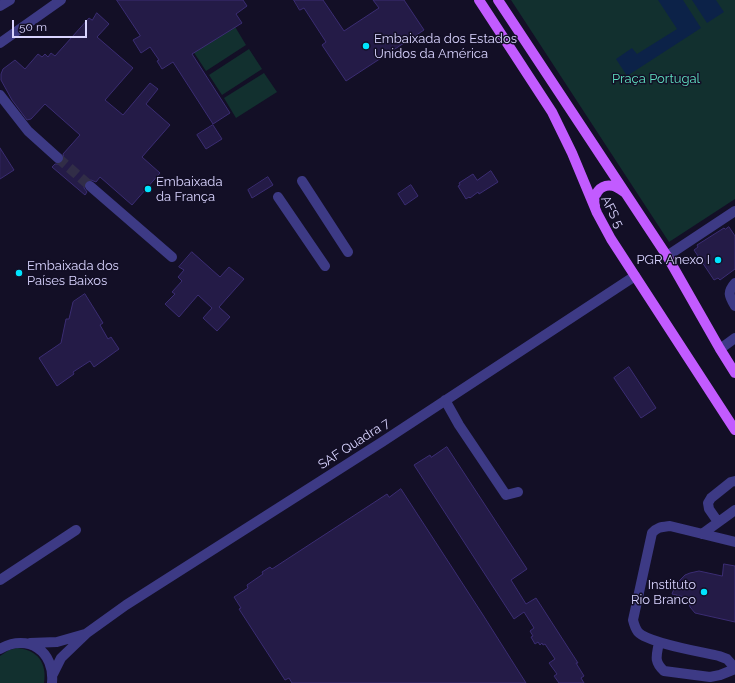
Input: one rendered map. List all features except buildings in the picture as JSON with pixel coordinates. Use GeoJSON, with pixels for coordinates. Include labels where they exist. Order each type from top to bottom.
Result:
{"type":"FeatureCollection","features":[{"type":"Feature","properties":{"kind":"main road","name":"AFS 5"},"geometry":{"type":"LineString","coordinates":[[478,0],[552,112],[572,153],[597,213],[635,276],[735,430]]}},
{"type":"Feature","properties":{"kind":"main road","name":"AFS 5"},"geometry":{"type":"LineString","coordinates":[[498,0],[667,256],[735,373]]}},
{"type":"Feature","properties":{"kind":"main road"},"geometry":{"type":"LineString","coordinates":[[597,213],[594,201],[595,195],[600,189],[613,186],[626,193]]}},
{"type":"Feature","properties":{"kind":"street"},"geometry":{"type":"LineString","coordinates":[[0,6],[10,0]]}},
{"type":"Feature","properties":{"kind":"street"},"geometry":{"type":"LineString","coordinates":[[0,42],[61,0]]}},
{"type":"Feature","properties":{"kind":"street"},"geometry":{"type":"LineString","coordinates":[[0,95],[28,131],[58,158]]}},
{"type":"Feature","properties":{"kind":"street"},"geometry":{"type":"LineString","coordinates":[[302,182],[348,252]]}},
{"type":"Feature","properties":{"kind":"street"},"geometry":{"type":"LineString","coordinates":[[90,186],[172,257]]}},
{"type":"Feature","properties":{"kind":"street"},"geometry":{"type":"LineString","coordinates":[[278,197],[325,266]]}},
{"type":"Feature","properties":{"kind":"street"},"geometry":{"type":"LineString","coordinates":[[667,256],[735,211]]}},
{"type":"Feature","properties":{"kind":"street","name":"SAF Quadra 7"},"geometry":{"type":"LineString","coordinates":[[52,678],[61,658],[87,633],[126,605],[635,276]]}},
{"type":"Feature","properties":{"kind":"street"},"geometry":{"type":"LineString","coordinates":[[735,283],[730,288],[729,297],[735,306]]}},
{"type":"Feature","properties":{"kind":"street"},"geometry":{"type":"LineString","coordinates":[[720,349],[735,338]]}},
{"type":"Feature","properties":{"kind":"street"},"geometry":{"type":"LineString","coordinates":[[445,400],[459,425],[506,495],[518,492]]}},
{"type":"Feature","properties":{"kind":"street"},"geometry":{"type":"LineString","coordinates":[[718,522],[709,509],[708,503],[711,498],[731,482],[735,481]]}},
{"type":"Feature","properties":{"kind":"street"},"geometry":{"type":"LineString","coordinates":[[702,534],[735,510]]}},
{"type":"Feature","properties":{"kind":"street"},"geometry":{"type":"LineString","coordinates":[[659,642],[656,661],[658,666],[664,671],[710,677],[720,675],[735,668],[726,659],[719,656],[659,642],[643,635],[637,631],[634,626],[652,533],[655,529],[670,526],[734,540]]}},
{"type":"Feature","properties":{"kind":"street"},"geometry":{"type":"LineString","coordinates":[[0,580],[76,530]]}},
{"type":"Feature","properties":{"kind":"street","name":"SAF Quadra 7"},"geometry":{"type":"LineString","coordinates":[[0,649],[8,644],[17,642],[29,644],[57,642],[87,633]]}},
{"type":"Feature","properties":{"kind":"street"},"geometry":{"type":"LineString","coordinates":[[29,644],[38,648],[46,655],[51,664],[52,678]]}},
{"type":"Feature","properties":{"kind":"green space","name":"Praça Portugal"},"geometry":{"type":"Polygon","coordinates":[[[511,0],[735,0],[735,199],[669,242],[511,0]]]}},
{"type":"Feature","properties":{"kind":"green space"},"geometry":{"type":"Polygon","coordinates":[[[234,25],[246,45],[206,71],[193,51],[234,25]]]}},
{"type":"Feature","properties":{"kind":"green space"},"geometry":{"type":"Polygon","coordinates":[[[249,49],[262,69],[222,95],[209,75],[249,49]]]}},
{"type":"Feature","properties":{"kind":"green space"},"geometry":{"type":"Polygon","coordinates":[[[264,73],[277,92],[236,118],[224,98],[264,73]]]}},
{"type":"Feature","properties":{"kind":"green space"},"geometry":{"type":"Polygon","coordinates":[[[17,648],[24,649],[36,655],[40,659],[44,669],[44,683],[0,683],[0,656],[9,650],[17,648]]]}},
{"type":"Feature","properties":{"kind":"water"},"geometry":{"type":"Polygon","coordinates":[[[658,0],[683,0],[701,28],[627,76],[616,59],[632,48],[637,54],[677,29],[658,0]]]}},
{"type":"Feature","properties":{"kind":"water"},"geometry":{"type":"Polygon","coordinates":[[[692,0],[716,0],[724,12],[707,23],[692,0]]]}},
{"type":"Feature","properties":{"kind":"tunnel"},"geometry":{"type":"LineString","coordinates":[[58,158],[90,186]]}},
{"type":"Feature","properties":{"kind":"place","name":"Embaixada dos Estados Unidos da América"},"geometry":{"type":"Point","coordinates":[366,46]}},
{"type":"Feature","properties":{"kind":"place","name":"Embaixada da França"},"geometry":{"type":"Point","coordinates":[148,189]}},
{"type":"Feature","properties":{"kind":"place","name":"PGR Anexo I"},"geometry":{"type":"Point","coordinates":[718,260]}},
{"type":"Feature","properties":{"kind":"place","name":"Embaixada dos Países Baixos"},"geometry":{"type":"Point","coordinates":[19,273]}},
{"type":"Feature","properties":{"kind":"place","name":"Instituto Rio Branco"},"geometry":{"type":"Point","coordinates":[704,592]}}]}
